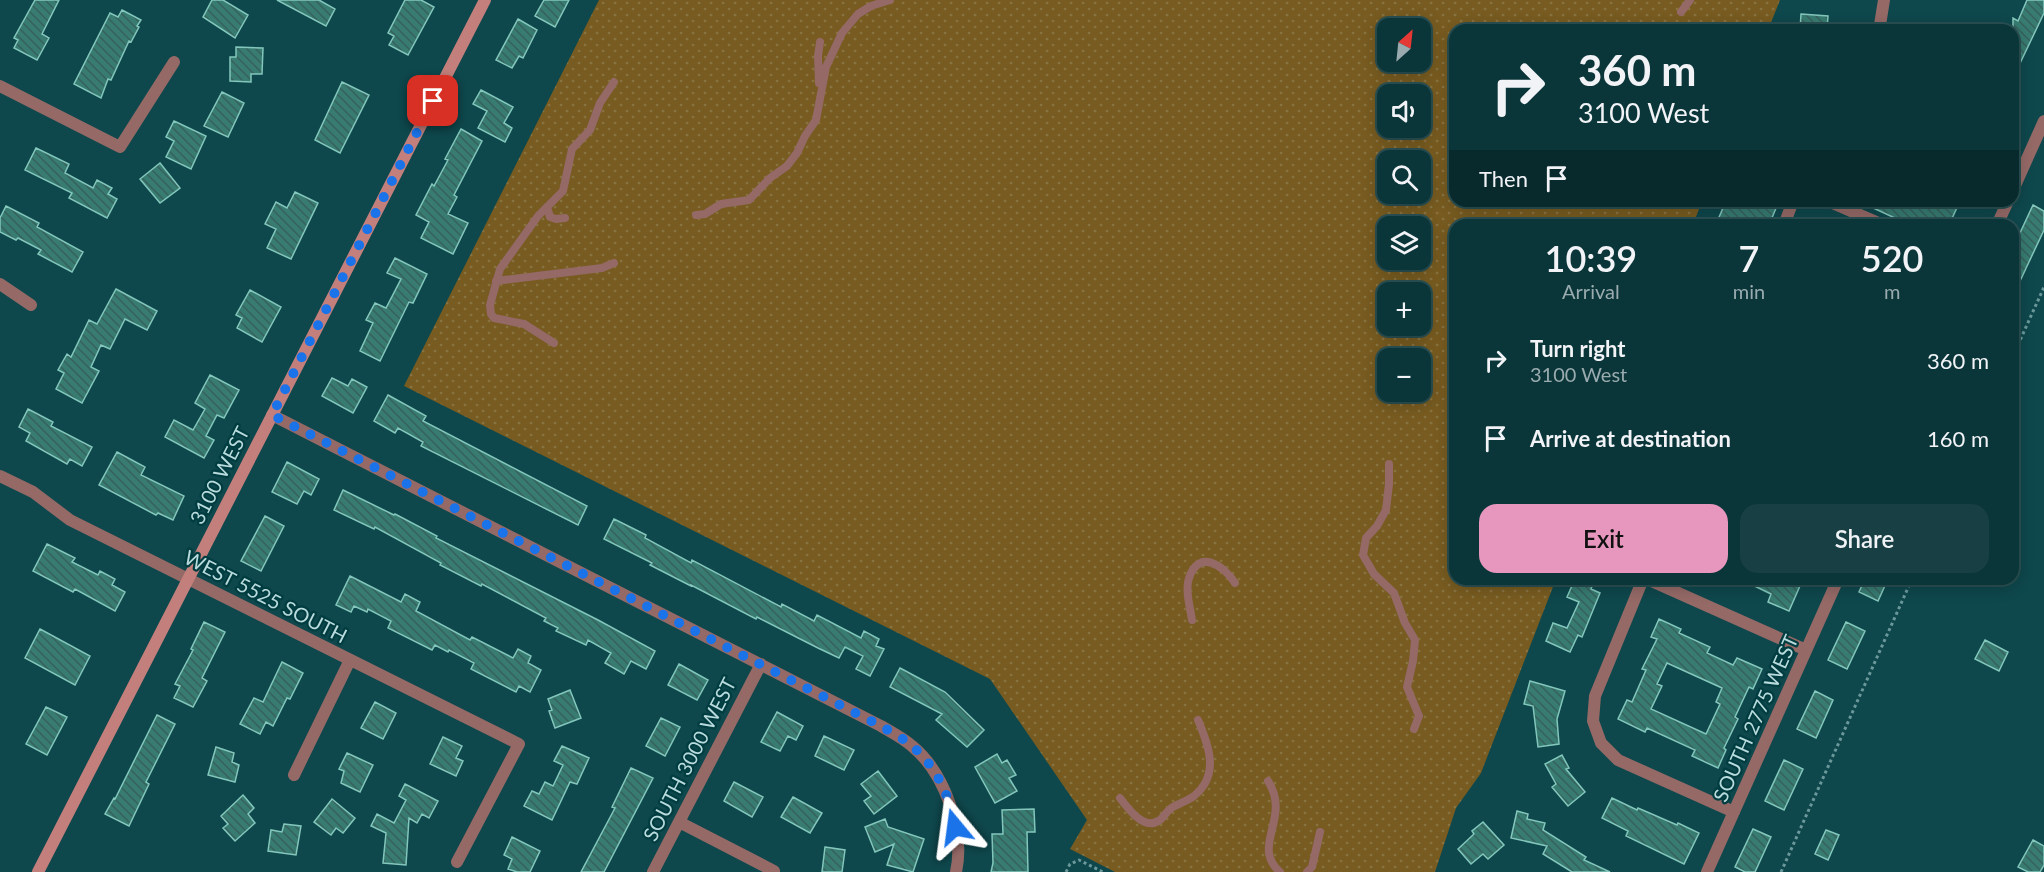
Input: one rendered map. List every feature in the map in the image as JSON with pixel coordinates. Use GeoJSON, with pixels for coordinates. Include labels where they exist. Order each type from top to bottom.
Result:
{"type":"FeatureCollection","features":[{"type":"Feature","properties":{"kind":"street","name":"3100 WEST"},"geometry":{"type":"LineString","coordinates":[[38,872],[484,0]]}},
{"type":"Feature","properties":{"kind":"street"},"geometry":{"type":"LineString","coordinates":[[1880,24],[1884,0]]}},
{"type":"Feature","properties":{"kind":"street"},"geometry":{"type":"LineString","coordinates":[[0,86],[120,147],[174,62]]}},
{"type":"Feature","properties":{"kind":"street"},"geometry":{"type":"LineString","coordinates":[[2019,177],[2044,121]]}},
{"type":"Feature","properties":{"kind":"street"},"geometry":{"type":"LineString","coordinates":[[1842,207],[1869,219]]}},
{"type":"Feature","properties":{"kind":"street"},"geometry":{"type":"LineString","coordinates":[[0,284],[31,305]]}},
{"type":"Feature","properties":{"kind":"street"},"geometry":{"type":"LineString","coordinates":[[272,415],[881,726],[913,746],[937,774],[953,812],[957,842],[956,872]]}},
{"type":"Feature","properties":{"kind":"street","name":"WEST 5525 SOUTH"},"geometry":{"type":"LineString","coordinates":[[0,476],[33,492],[70,520],[519,744],[457,862]]}},
{"type":"Feature","properties":{"kind":"street"},"geometry":{"type":"LineString","coordinates":[[1642,585],[1595,696],[1593,721],[1601,743],[1618,760],[1734,812]]}},
{"type":"Feature","properties":{"kind":"street"},"geometry":{"type":"LineString","coordinates":[[1659,585],[1806,650]]}},
{"type":"Feature","properties":{"kind":"street","name":"SOUTH 2775 WEST"},"geometry":{"type":"LineString","coordinates":[[1707,872],[1835,585]]}},
{"type":"Feature","properties":{"kind":"street"},"geometry":{"type":"LineString","coordinates":[[294,775],[350,660]]}},
{"type":"Feature","properties":{"kind":"street","name":"SOUTH 3000 WEST"},"geometry":{"type":"LineString","coordinates":[[653,872],[760,664]]}},
{"type":"Feature","properties":{"kind":"street"},"geometry":{"type":"LineString","coordinates":[[679,822],[774,871]]}},
{"type":"Feature","properties":{"kind":"lane"},"geometry":{"type":"LineString","coordinates":[[696,214],[705,214],[721,204],[749,200],[770,178],[787,166],[795,157],[816,120],[820,93],[829,60],[842,33],[865,9],[890,0]]}},
{"type":"Feature","properties":{"kind":"lane"},"geometry":{"type":"LineString","coordinates":[[1681,12],[1690,0]]}},
{"type":"Feature","properties":{"kind":"lane"},"geometry":{"type":"LineString","coordinates":[[820,42],[818,58],[820,93]]}},
{"type":"Feature","properties":{"kind":"lane"},"geometry":{"type":"LineString","coordinates":[[818,58],[822,63],[829,60]]}},
{"type":"Feature","properties":{"kind":"lane"},"geometry":{"type":"LineString","coordinates":[[554,343],[524,324],[494,318],[490,310],[496,281],[507,258],[538,216],[563,191],[572,149],[590,130],[600,103],[614,82]]}},
{"type":"Feature","properties":{"kind":"lane"},"geometry":{"type":"LineString","coordinates":[[547,207],[550,217],[565,218]]}},
{"type":"Feature","properties":{"kind":"lane"},"geometry":{"type":"LineString","coordinates":[[496,281],[602,268],[614,263]]}},
{"type":"Feature","properties":{"kind":"lane"},"geometry":{"type":"LineString","coordinates":[[1389,464],[1386,510],[1377,526],[1366,537],[1363,555],[1374,574],[1397,599],[1405,623],[1415,640],[1407,687],[1419,716],[1414,729]]}},
{"type":"Feature","properties":{"kind":"lane"},"geometry":{"type":"LineString","coordinates":[[1192,620],[1188,587],[1189,579],[1196,566],[1207,562],[1216,564],[1226,570],[1235,583]]}},
{"type":"Feature","properties":{"kind":"lane"},"geometry":{"type":"LineString","coordinates":[[1120,798],[1134,814],[1149,823],[1157,822],[1171,808],[1194,796],[1202,787],[1210,767],[1210,750],[1198,720]]}},
{"type":"Feature","properties":{"kind":"lane"},"geometry":{"type":"LineString","coordinates":[[1268,781],[1274,793],[1277,812],[1268,854],[1274,867],[1280,872]]}},
{"type":"Feature","properties":{"kind":"lane"},"geometry":{"type":"LineString","coordinates":[[1307,872],[1312,867],[1320,832]]}},
{"type":"Feature","properties":{"kind":"path"},"geometry":{"type":"LineString","coordinates":[[2019,343],[2044,287]]}},
{"type":"Feature","properties":{"kind":"path"},"geometry":{"type":"LineString","coordinates":[[1781,872],[1909,585]]}},
{"type":"Feature","properties":{"kind":"path"},"geometry":{"type":"LineString","coordinates":[[1066,872],[1070,864],[1079,860],[1103,872]]}},
{"type":"Feature","properties":{"kind":"shaded area"},"geometry":{"type":"Polygon","coordinates":[[[599,0],[1780,0],[1770,24],[1449,24],[1449,207],[1700,207],[1695,219],[1449,219],[1449,585],[1554,585],[1481,773],[1456,808],[1435,872],[1115,872],[1070,849],[1087,820],[990,679],[404,386],[599,0]]]}},
{"type":"Feature","properties":{"kind":"building"},"geometry":{"type":"Polygon","coordinates":[[[35,0],[59,0],[42,34],[49,38],[37,60],[14,48],[18,40],[14,38],[35,0]]]}},
{"type":"Feature","properties":{"kind":"building"},"geometry":{"type":"Polygon","coordinates":[[[212,0],[223,0],[248,15],[235,38],[203,17],[212,0]]]}},
{"type":"Feature","properties":{"kind":"building"},"geometry":{"type":"Polygon","coordinates":[[[277,0],[319,0],[335,9],[326,26],[277,0]]]}},
{"type":"Feature","properties":{"kind":"building"},"geometry":{"type":"Polygon","coordinates":[[[405,0],[421,0],[434,7],[408,55],[389,45],[394,36],[388,33],[405,0]]]}},
{"type":"Feature","properties":{"kind":"building"},"geometry":{"type":"Polygon","coordinates":[[[544,0],[569,0],[555,27],[535,16],[544,0]]]}},
{"type":"Feature","properties":{"kind":"building"},"geometry":{"type":"Polygon","coordinates":[[[2027,0],[2044,0],[2044,13],[2019,65],[2019,24],[2013,24],[2013,18],[2018,21],[2027,0]]]}},
{"type":"Feature","properties":{"kind":"building"},"geometry":{"type":"Polygon","coordinates":[[[122,10],[141,20],[111,80],[108,79],[101,98],[74,84],[110,13],[118,17],[122,10]]]}},
{"type":"Feature","properties":{"kind":"building"},"geometry":{"type":"Polygon","coordinates":[[[1801,14],[1828,16],[1827,24],[1800,24],[1801,14]]]}},
{"type":"Feature","properties":{"kind":"building"},"geometry":{"type":"Polygon","coordinates":[[[518,19],[537,30],[523,58],[519,56],[512,68],[496,60],[518,19]]]}},
{"type":"Feature","properties":{"kind":"building"},"geometry":{"type":"Polygon","coordinates":[[[236,47],[263,48],[262,74],[251,74],[251,82],[230,81],[230,57],[236,57],[236,47]]]}},
{"type":"Feature","properties":{"kind":"building"},"geometry":{"type":"Polygon","coordinates":[[[342,82],[369,95],[340,153],[315,140],[342,82]]]}},
{"type":"Feature","properties":{"kind":"building"},"geometry":{"type":"Polygon","coordinates":[[[481,90],[513,107],[504,123],[512,128],[505,142],[478,128],[487,111],[473,104],[481,90]]]}},
{"type":"Feature","properties":{"kind":"building"},"geometry":{"type":"Polygon","coordinates":[[[222,92],[244,103],[228,137],[204,126],[222,92]]]}},
{"type":"Feature","properties":{"kind":"building"},"geometry":{"type":"Polygon","coordinates":[[[174,121],[206,136],[191,169],[166,157],[174,141],[166,137],[174,121]]]}},
{"type":"Feature","properties":{"kind":"building"},"geometry":{"type":"Polygon","coordinates":[[[461,129],[482,141],[454,195],[457,197],[448,214],[468,223],[453,254],[421,238],[429,222],[416,215],[448,160],[445,159],[461,129]]]}},
{"type":"Feature","properties":{"kind":"building"},"geometry":{"type":"Polygon","coordinates":[[[36,148],[69,164],[65,173],[93,188],[97,180],[112,188],[108,194],[117,199],[107,218],[69,198],[72,193],[25,170],[36,148]]]}},
{"type":"Feature","properties":{"kind":"building"},"geometry":{"type":"Polygon","coordinates":[[[160,163],[180,188],[160,203],[140,179],[160,163]]]}},
{"type":"Feature","properties":{"kind":"building"},"geometry":{"type":"Polygon","coordinates":[[[295,192],[318,203],[291,259],[267,248],[276,229],[265,224],[276,202],[287,208],[295,192]]]}},
{"type":"Feature","properties":{"kind":"building"},"geometry":{"type":"Polygon","coordinates":[[[2033,205],[2044,211],[2044,230],[2019,283],[2019,235],[2033,205]]]}},
{"type":"Feature","properties":{"kind":"building"},"geometry":{"type":"Polygon","coordinates":[[[6,206],[39,223],[37,227],[83,252],[72,272],[38,254],[41,250],[0,232],[0,218],[6,206]]]}},
{"type":"Feature","properties":{"kind":"building"},"geometry":{"type":"Polygon","coordinates":[[[1723,207],[1776,207],[1772,219],[1718,219],[1723,207]]]}},
{"type":"Feature","properties":{"kind":"building"},"geometry":{"type":"Polygon","coordinates":[[[1871,207],[1957,207],[1952,219],[1897,219],[1871,207]]]}},
{"type":"Feature","properties":{"kind":"building"},"geometry":{"type":"Polygon","coordinates":[[[395,258],[427,274],[413,303],[409,302],[380,361],[360,351],[373,323],[366,320],[375,303],[386,308],[401,279],[387,273],[395,258]]]}},
{"type":"Feature","properties":{"kind":"building"},"geometry":{"type":"Polygon","coordinates":[[[116,289],[157,311],[147,330],[125,319],[110,349],[101,345],[91,367],[99,371],[82,403],[56,389],[64,373],[58,370],[67,354],[71,357],[89,320],[97,324],[116,289]]]}},
{"type":"Feature","properties":{"kind":"building"},"geometry":{"type":"Polygon","coordinates":[[[250,290],[281,307],[262,342],[237,328],[242,318],[236,315],[250,290]]]}},
{"type":"Feature","properties":{"kind":"building"},"geometry":{"type":"Polygon","coordinates":[[[210,375],[239,390],[224,418],[217,415],[206,436],[214,440],[204,458],[165,437],[174,420],[193,430],[205,409],[195,403],[210,375]]]}},
{"type":"Feature","properties":{"kind":"building"},"geometry":{"type":"Polygon","coordinates":[[[332,378],[348,386],[352,379],[367,387],[353,413],[322,396],[332,378]]]}},
{"type":"Feature","properties":{"kind":"building"},"geometry":{"type":"Polygon","coordinates":[[[388,395],[426,416],[423,421],[587,506],[578,525],[421,446],[423,442],[398,428],[395,433],[374,421],[388,395]]]}},
{"type":"Feature","properties":{"kind":"building"},"geometry":{"type":"Polygon","coordinates":[[[28,409],[53,422],[51,426],[92,447],[82,466],[70,459],[67,464],[26,441],[30,433],[19,427],[28,409]]]}},
{"type":"Feature","properties":{"kind":"building"},"geometry":{"type":"Polygon","coordinates":[[[117,452],[145,467],[141,475],[184,496],[173,520],[158,513],[156,515],[99,485],[117,452]]]}},
{"type":"Feature","properties":{"kind":"building"},"geometry":{"type":"Polygon","coordinates":[[[287,462],[319,479],[311,495],[304,491],[297,504],[272,492],[287,462]]]}},
{"type":"Feature","properties":{"kind":"building"},"geometry":{"type":"Polygon","coordinates":[[[343,490],[395,514],[437,536],[436,538],[655,651],[646,669],[631,661],[624,674],[605,663],[611,653],[588,640],[586,645],[556,631],[558,628],[544,621],[546,618],[440,565],[441,563],[375,527],[374,529],[334,510],[343,490]]]}},
{"type":"Feature","properties":{"kind":"building"},"geometry":{"type":"Polygon","coordinates":[[[265,516],[284,526],[261,571],[241,561],[265,516]]]}},
{"type":"Feature","properties":{"kind":"building"},"geometry":{"type":"Polygon","coordinates":[[[614,519],[646,535],[645,538],[691,563],[692,560],[781,607],[782,604],[814,621],[817,615],[861,638],[864,631],[879,639],[876,646],[884,649],[870,676],[856,669],[863,656],[845,647],[839,658],[757,617],[756,619],[604,539],[614,519]]]}},
{"type":"Feature","properties":{"kind":"building"},"geometry":{"type":"Polygon","coordinates":[[[47,544],[75,558],[72,562],[98,575],[100,571],[115,579],[112,585],[125,592],[115,611],[75,589],[73,592],[33,571],[47,544]]]}},
{"type":"Feature","properties":{"kind":"building"},"geometry":{"type":"Polygon","coordinates":[[[350,576],[401,602],[405,594],[420,602],[416,611],[470,640],[472,637],[513,658],[518,649],[531,656],[528,663],[541,670],[530,692],[519,686],[516,692],[471,669],[474,663],[449,650],[448,652],[435,645],[432,650],[388,628],[391,621],[368,609],[367,612],[354,606],[351,612],[336,605],[350,576]]]}},
{"type":"Feature","properties":{"kind":"building"},"geometry":{"type":"Polygon","coordinates":[[[1572,585],[1593,585],[1591,589],[1600,593],[1582,637],[1578,635],[1570,652],[1546,641],[1553,623],[1567,628],[1579,602],[1567,597],[1572,585]]]}},
{"type":"Feature","properties":{"kind":"building"},"geometry":{"type":"Polygon","coordinates":[[[1752,585],[1800,585],[1789,611],[1768,602],[1771,594],[1752,585]]]}},
{"type":"Feature","properties":{"kind":"building"},"geometry":{"type":"Polygon","coordinates":[[[1862,585],[1885,585],[1878,601],[1859,592],[1862,585]]]}},
{"type":"Feature","properties":{"kind":"building"},"geometry":{"type":"Polygon","coordinates":[[[1659,619],[1681,629],[1679,633],[1710,647],[1707,653],[1733,665],[1737,658],[1762,669],[1753,689],[1749,687],[1735,717],[1738,719],[1724,748],[1726,750],[1718,768],[1692,756],[1695,750],[1647,728],[1645,732],[1618,719],[1627,700],[1632,702],[1646,670],[1642,669],[1657,639],[1651,637],[1659,619]],[[1667,663],[1657,684],[1662,686],[1651,709],[1706,734],[1720,704],[1716,702],[1722,688],[1667,663]]]}},
{"type":"Feature","properties":{"kind":"building"},"geometry":{"type":"Polygon","coordinates":[[[204,622],[225,632],[202,678],[207,681],[193,707],[174,698],[180,686],[175,684],[193,650],[191,649],[204,622]]]}},
{"type":"Feature","properties":{"kind":"building"},"geometry":{"type":"Polygon","coordinates":[[[1846,622],[1865,631],[1847,669],[1828,660],[1846,622]]]}},
{"type":"Feature","properties":{"kind":"building"},"geometry":{"type":"Polygon","coordinates":[[[40,629],[90,656],[75,685],[25,658],[40,629]]]}},
{"type":"Feature","properties":{"kind":"building"},"geometry":{"type":"Polygon","coordinates":[[[1985,640],[2008,652],[1999,671],[1975,659],[1985,640]]]}},
{"type":"Feature","properties":{"kind":"building"},"geometry":{"type":"Polygon","coordinates":[[[282,662],[303,673],[273,726],[266,722],[260,734],[240,724],[254,698],[263,702],[282,662]]]}},
{"type":"Feature","properties":{"kind":"building"},"geometry":{"type":"Polygon","coordinates":[[[679,664],[708,680],[697,700],[668,685],[679,664]]]}},
{"type":"Feature","properties":{"kind":"building"},"geometry":{"type":"Polygon","coordinates":[[[900,668],[945,692],[984,730],[967,747],[936,720],[942,714],[890,687],[900,668]]]}},
{"type":"Feature","properties":{"kind":"building"},"geometry":{"type":"Polygon","coordinates":[[[1530,681],[1565,691],[1557,719],[1559,744],[1538,747],[1533,706],[1524,704],[1530,681]]]}},
{"type":"Feature","properties":{"kind":"building"},"geometry":{"type":"Polygon","coordinates":[[[570,690],[581,718],[555,728],[549,711],[552,710],[548,699],[570,690]]]}},
{"type":"Feature","properties":{"kind":"building"},"geometry":{"type":"Polygon","coordinates":[[[1815,691],[1833,700],[1816,738],[1797,729],[1815,691]]]}},
{"type":"Feature","properties":{"kind":"building"},"geometry":{"type":"Polygon","coordinates":[[[375,702],[396,713],[383,739],[361,728],[375,702]]]}},
{"type":"Feature","properties":{"kind":"building"},"geometry":{"type":"Polygon","coordinates":[[[46,707],[67,717],[47,755],[26,744],[46,707]]]}},
{"type":"Feature","properties":{"kind":"building"},"geometry":{"type":"Polygon","coordinates":[[[777,712],[803,726],[796,740],[788,736],[780,751],[761,742],[777,712]]]}},
{"type":"Feature","properties":{"kind":"building"},"geometry":{"type":"Polygon","coordinates":[[[157,715],[175,724],[146,782],[149,784],[129,826],[105,814],[115,799],[157,715]]]}},
{"type":"Feature","properties":{"kind":"building"},"geometry":{"type":"Polygon","coordinates":[[[661,718],[680,727],[665,756],[646,746],[661,718]]]}},
{"type":"Feature","properties":{"kind":"building"},"geometry":{"type":"Polygon","coordinates":[[[824,736],[854,750],[844,770],[815,756],[824,736]]]}},
{"type":"Feature","properties":{"kind":"building"},"geometry":{"type":"Polygon","coordinates":[[[443,737],[462,746],[456,758],[463,761],[456,776],[430,764],[443,737]]]}},
{"type":"Feature","properties":{"kind":"building"},"geometry":{"type":"Polygon","coordinates":[[[562,746],[589,758],[577,784],[570,782],[552,820],[524,806],[532,791],[539,794],[545,782],[553,786],[563,765],[554,761],[562,746]]]}},
{"type":"Feature","properties":{"kind":"building"},"geometry":{"type":"Polygon","coordinates":[[[216,747],[234,753],[232,762],[239,765],[235,782],[208,775],[216,747]]]}},
{"type":"Feature","properties":{"kind":"building"},"geometry":{"type":"Polygon","coordinates":[[[347,753],[373,765],[360,792],[341,783],[344,771],[339,769],[347,753]]]}},
{"type":"Feature","properties":{"kind":"building"},"geometry":{"type":"Polygon","coordinates":[[[997,754],[1002,763],[1007,760],[1016,775],[1009,778],[1017,791],[995,803],[975,767],[997,754]]]}},
{"type":"Feature","properties":{"kind":"building"},"geometry":{"type":"Polygon","coordinates":[[[1562,755],[1569,768],[1566,769],[1585,792],[1568,806],[1552,787],[1556,784],[1545,764],[1562,755]]]}},
{"type":"Feature","properties":{"kind":"building"},"geometry":{"type":"Polygon","coordinates":[[[1784,760],[1803,769],[1784,810],[1765,801],[1784,760]]]}},
{"type":"Feature","properties":{"kind":"building"},"geometry":{"type":"Polygon","coordinates":[[[631,768],[653,778],[604,872],[581,872],[615,808],[612,807],[631,768]]]}},
{"type":"Feature","properties":{"kind":"building"},"geometry":{"type":"Polygon","coordinates":[[[878,771],[897,796],[874,814],[864,801],[871,796],[861,784],[878,771]]]}},
{"type":"Feature","properties":{"kind":"building"},"geometry":{"type":"Polygon","coordinates":[[[734,782],[763,797],[752,817],[724,801],[734,782]]]}},
{"type":"Feature","properties":{"kind":"building"},"geometry":{"type":"Polygon","coordinates":[[[405,784],[438,801],[429,818],[422,814],[417,823],[409,818],[406,865],[383,863],[386,833],[371,826],[377,814],[394,823],[406,800],[399,796],[405,784]]]}},
{"type":"Feature","properties":{"kind":"building"},"geometry":{"type":"Polygon","coordinates":[[[243,795],[254,808],[248,814],[255,823],[235,841],[223,828],[228,824],[221,816],[243,795]]]}},
{"type":"Feature","properties":{"kind":"building"},"geometry":{"type":"Polygon","coordinates":[[[793,797],[822,813],[810,833],[781,817],[793,797]]]}},
{"type":"Feature","properties":{"kind":"building"},"geometry":{"type":"Polygon","coordinates":[[[1612,798],[1637,810],[1638,808],[1699,833],[1684,864],[1626,836],[1628,831],[1602,818],[1612,798]]]}},
{"type":"Feature","properties":{"kind":"building"},"geometry":{"type":"Polygon","coordinates":[[[332,799],[355,818],[343,833],[336,828],[331,835],[314,822],[332,799]]]}},
{"type":"Feature","properties":{"kind":"building"},"geometry":{"type":"Polygon","coordinates":[[[1034,809],[1035,832],[1027,832],[1028,872],[991,872],[992,834],[1003,834],[1002,810],[1034,809]]]}},
{"type":"Feature","properties":{"kind":"building"},"geometry":{"type":"Polygon","coordinates":[[[1517,811],[1528,814],[1527,819],[1545,823],[1543,830],[1586,857],[1584,860],[1610,872],[1572,872],[1543,854],[1547,846],[1511,838],[1517,811]]]}},
{"type":"Feature","properties":{"kind":"building"},"geometry":{"type":"Polygon","coordinates":[[[885,819],[888,827],[924,839],[913,872],[887,865],[894,844],[875,852],[865,827],[885,819]]]}},
{"type":"Feature","properties":{"kind":"building"},"geometry":{"type":"Polygon","coordinates":[[[1483,822],[1504,845],[1488,859],[1483,854],[1471,864],[1458,849],[1474,834],[1472,831],[1483,822]]]}},
{"type":"Feature","properties":{"kind":"building"},"geometry":{"type":"Polygon","coordinates":[[[284,824],[301,826],[296,855],[268,851],[271,830],[282,832],[284,824]]]}},
{"type":"Feature","properties":{"kind":"building"},"geometry":{"type":"Polygon","coordinates":[[[1753,829],[1771,837],[1755,872],[1745,872],[1735,867],[1753,829]]]}},
{"type":"Feature","properties":{"kind":"building"},"geometry":{"type":"Polygon","coordinates":[[[1826,830],[1839,835],[1828,860],[1815,854],[1826,830]]]}},
{"type":"Feature","properties":{"kind":"building"},"geometry":{"type":"Polygon","coordinates":[[[512,837],[540,851],[530,872],[508,869],[512,859],[504,855],[512,837]]]}},
{"type":"Feature","properties":{"kind":"building"},"geometry":{"type":"Polygon","coordinates":[[[2033,840],[2044,846],[2044,865],[2040,872],[2028,872],[2018,867],[2033,840]]]}},
{"type":"Feature","properties":{"kind":"building"},"geometry":{"type":"Polygon","coordinates":[[[825,847],[845,850],[842,872],[822,872],[825,847]]]}},
{"type":"Feature","properties":{"kind":"route"},"geometry":{"type":"LineString","coordinates":[[433,101],[272,415],[881,726],[913,746],[937,774],[953,812],[955,827]]}}]}
